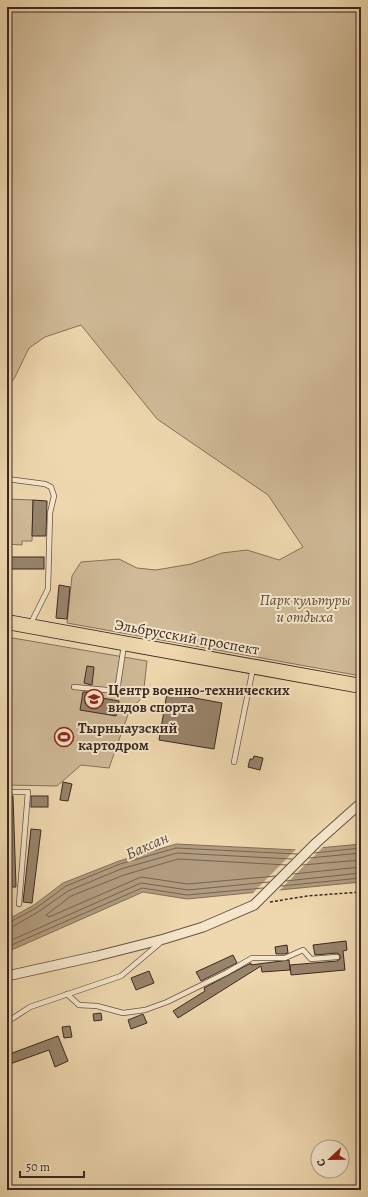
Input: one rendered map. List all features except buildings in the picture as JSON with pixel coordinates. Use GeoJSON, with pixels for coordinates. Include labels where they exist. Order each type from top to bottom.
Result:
{"type":"FeatureCollection","features":[{"type":"Feature","properties":{"kind":"main road","name":"Эльбрусский проспект"},"geometry":{"type":"LineString","coordinates":[[7,622],[361,686]]}},
{"type":"Feature","properties":{"kind":"street"},"geometry":{"type":"LineString","coordinates":[[7,976],[164,939],[204,927],[254,905],[316,843],[361,803]]}},
{"type":"Feature","properties":{"kind":"lane"},"geometry":{"type":"LineString","coordinates":[[7,479],[45,484],[51,487],[54,496],[50,513],[48,589],[29,626]]}},
{"type":"Feature","properties":{"kind":"lane"},"geometry":{"type":"LineString","coordinates":[[74,687],[117,691],[124,644]]}},
{"type":"Feature","properties":{"kind":"lane"},"geometry":{"type":"LineString","coordinates":[[234,762],[253,667]]}},
{"type":"Feature","properties":{"kind":"lane"},"geometry":{"type":"LineString","coordinates":[[7,792],[28,792],[19,904]]}},
{"type":"Feature","properties":{"kind":"lane"},"geometry":{"type":"LineString","coordinates":[[7,1022],[30,1006],[121,976],[164,939]]}},
{"type":"Feature","properties":{"kind":"lane"},"geometry":{"type":"LineString","coordinates":[[67,994],[79,1005],[97,1006],[123,1013],[145,1010],[167,1002],[226,973],[252,958],[285,958],[303,950],[311,959],[337,957]]}},
{"type":"Feature","properties":{"kind":"path"},"geometry":{"type":"LineString","coordinates":[[254,905],[307,896],[361,892]]}},
{"type":"Feature","properties":{"kind":"green space","name":"Парк культуры и отдыха"},"geometry":{"type":"Polygon","coordinates":[[[7,7],[361,7],[361,676],[67,623],[72,576],[81,562],[119,559],[137,568],[156,570],[191,564],[222,553],[247,550],[279,560],[303,547],[268,495],[157,419],[81,325],[45,337],[29,348],[14,379],[7,386],[7,7]]]}},
{"type":"Feature","properties":{"kind":"green space"},"geometry":{"type":"Polygon","coordinates":[[[7,499],[33,500],[32,541],[22,541],[22,545],[7,544],[7,499]]]}},
{"type":"Feature","properties":{"kind":"green space","name":"Тырныаузский картодром"},"geometry":{"type":"Polygon","coordinates":[[[7,637],[147,661],[143,697],[130,709],[109,768],[81,765],[57,786],[7,785],[7,637]]]}},
{"type":"Feature","properties":{"kind":"water"},"geometry":{"type":"Polygon","coordinates":[[[176,844],[297,850],[361,844],[361,882],[187,899],[143,892],[7,952],[7,920],[34,905],[63,883],[119,861],[176,844]]]}},
{"type":"Feature","properties":{"kind":"pier"},"geometry":{"type":"Polygon","coordinates":[[[324,846],[278,892],[251,895],[297,848],[324,846]]]}},
{"type":"Feature","properties":{"kind":"place","name":"Центр военно-технических видов спорта"},"geometry":{"type":"Point","coordinates":[94,699]}},
{"type":"Feature","properties":{"kind":"place","name":"Тырныаузский картодром"},"geometry":{"type":"Point","coordinates":[64,737]}},
{"type":"Feature","properties":{"kind":"water label","name":"Баксан"},"geometry":{"type":"Point","coordinates":[147,846]}}]}
